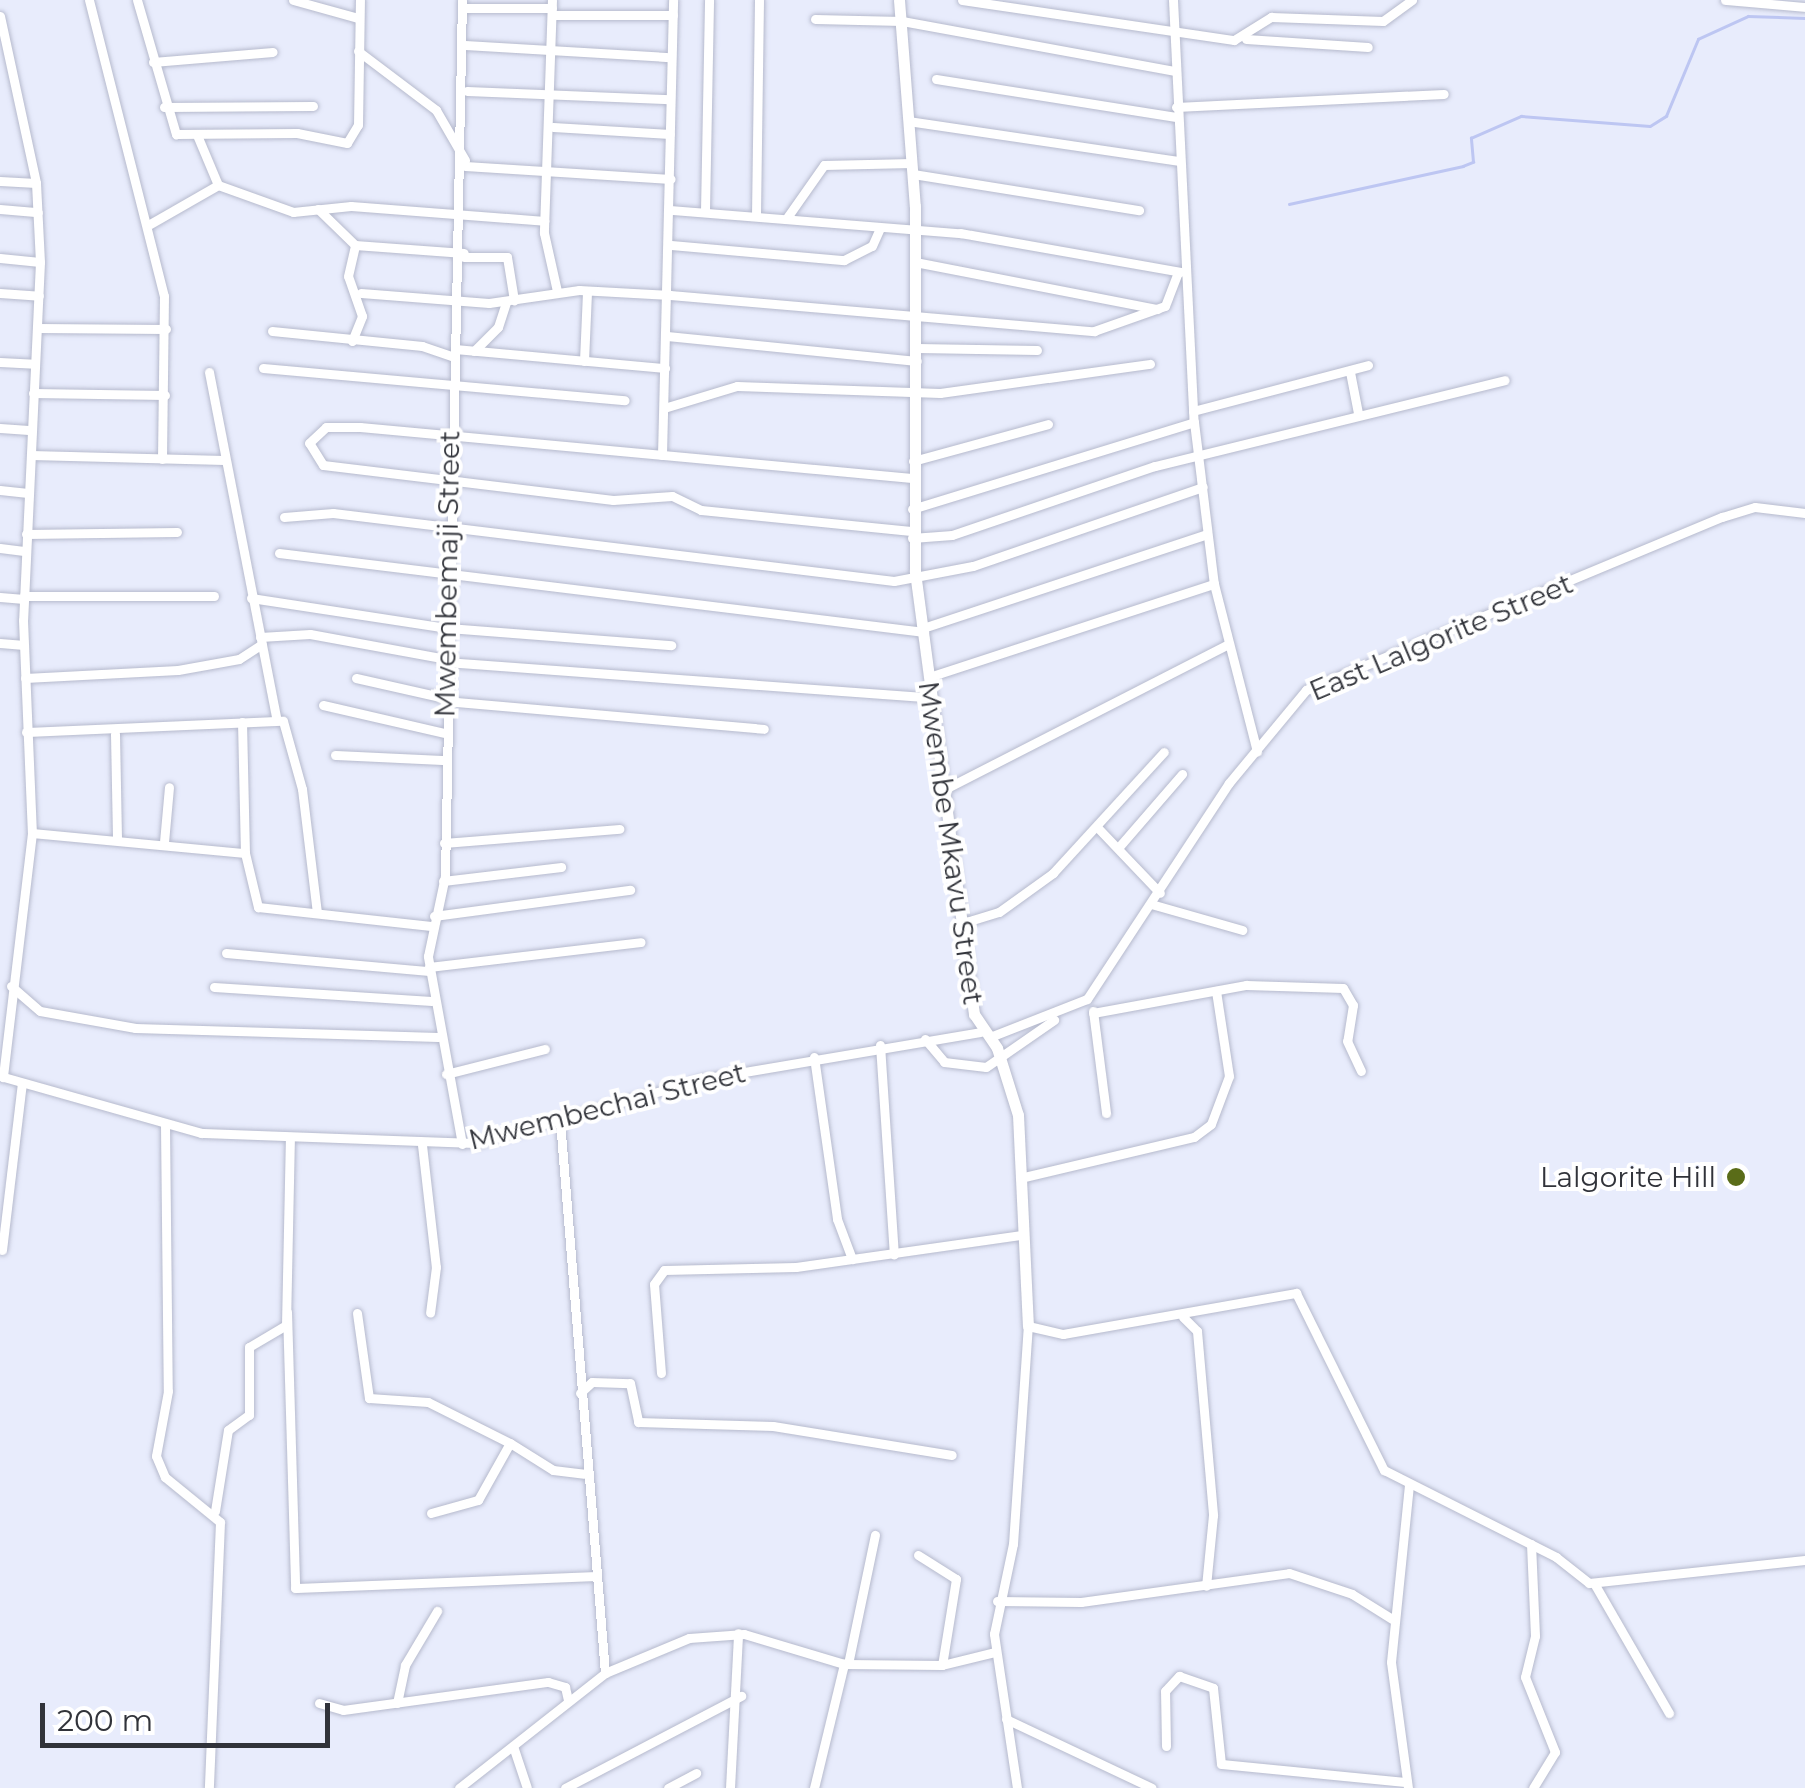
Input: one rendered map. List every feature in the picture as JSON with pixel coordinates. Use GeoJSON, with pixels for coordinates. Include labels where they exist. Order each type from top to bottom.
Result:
{"type":"FeatureCollection","features":[{"type":"Feature","properties":{"kind":"street"},"geometry":{"type":"LineString","coordinates":[[89,0],[150,224],[166,329],[162,460]]}},
{"type":"Feature","properties":{"kind":"street"},"geometry":{"type":"LineString","coordinates":[[137,0],[164,107],[176,134],[352,141],[360,0]]}},
{"type":"Feature","properties":{"kind":"street"},"geometry":{"type":"LineString","coordinates":[[293,0],[358,18]]}},
{"type":"Feature","properties":{"kind":"street"},"geometry":{"type":"LineString","coordinates":[[662,454],[670,294],[673,0]]}},
{"type":"Feature","properties":{"kind":"street"},"geometry":{"type":"LineString","coordinates":[[705,211],[709,0]]}},
{"type":"Feature","properties":{"kind":"street"},"geometry":{"type":"LineString","coordinates":[[756,214],[759,0]]}},
{"type":"Feature","properties":{"kind":"street","name":"Mwembe Mkavu Street"},"geometry":{"type":"LineString","coordinates":[[899,0],[913,168],[918,317],[912,461],[916,580],[985,1035],[1004,1063],[1020,1178],[1028,1326],[1012,1544],[997,1601],[995,1652],[1017,1788]]}},
{"type":"Feature","properties":{"kind":"street"},"geometry":{"type":"LineString","coordinates":[[962,0],[1173,32],[1368,47]]}},
{"type":"Feature","properties":{"kind":"street"},"geometry":{"type":"LineString","coordinates":[[1173,0],[1181,272],[1193,417],[1214,584],[1226,645],[1256,752]]}},
{"type":"Feature","properties":{"kind":"street"},"geometry":{"type":"LineString","coordinates":[[1246,39],[1271,17],[1383,20],[1412,0]]}},
{"type":"Feature","properties":{"kind":"street"},"geometry":{"type":"LineString","coordinates":[[1725,0],[1805,7]]}},
{"type":"Feature","properties":{"kind":"street"},"geometry":{"type":"LineString","coordinates":[[463,4],[673,14]]}},
{"type":"Feature","properties":{"kind":"street","name":"Mwembemaji Street"},"geometry":{"type":"LineString","coordinates":[[462,1144],[438,1037],[429,969],[433,921],[444,881],[446,479],[464,256],[463,4]]}},
{"type":"Feature","properties":{"kind":"street"},"geometry":{"type":"LineString","coordinates":[[552,8],[555,91],[544,221],[556,292]]}},
{"type":"Feature","properties":{"kind":"street"},"geometry":{"type":"LineString","coordinates":[[0,16],[36,183],[40,262],[24,598],[32,832],[2,1077]]}},
{"type":"Feature","properties":{"kind":"street"},"geometry":{"type":"LineString","coordinates":[[814,20],[902,22],[1175,71]]}},
{"type":"Feature","properties":{"kind":"street"},"geometry":{"type":"LineString","coordinates":[[465,45],[670,57]]}},
{"type":"Feature","properties":{"kind":"street"},"geometry":{"type":"LineString","coordinates":[[356,48],[436,110],[465,163],[549,173],[671,179]]}},
{"type":"Feature","properties":{"kind":"street"},"geometry":{"type":"LineString","coordinates":[[152,62],[273,52]]}},
{"type":"Feature","properties":{"kind":"street"},"geometry":{"type":"LineString","coordinates":[[936,79],[1176,112],[1444,94]]}},
{"type":"Feature","properties":{"kind":"street"},"geometry":{"type":"LineString","coordinates":[[466,91],[555,91],[670,99]]}},
{"type":"Feature","properties":{"kind":"street"},"geometry":{"type":"LineString","coordinates":[[164,107],[314,106]]}},
{"type":"Feature","properties":{"kind":"street"},"geometry":{"type":"LineString","coordinates":[[908,121],[1178,161]]}},
{"type":"Feature","properties":{"kind":"street"},"geometry":{"type":"LineString","coordinates":[[552,128],[670,134]]}},
{"type":"Feature","properties":{"kind":"street"},"geometry":{"type":"LineString","coordinates":[[197,136],[218,185],[292,212],[464,214],[544,221]]}},
{"type":"Feature","properties":{"kind":"street"},"geometry":{"type":"LineString","coordinates":[[786,219],[824,165],[913,168],[1140,210]]}},
{"type":"Feature","properties":{"kind":"street"},"geometry":{"type":"LineString","coordinates":[[0,180],[36,183]]}},
{"type":"Feature","properties":{"kind":"street"},"geometry":{"type":"LineString","coordinates":[[150,224],[218,185]]}},
{"type":"Feature","properties":{"kind":"street"},"geometry":{"type":"LineString","coordinates":[[0,209],[38,212]]}},
{"type":"Feature","properties":{"kind":"street"},"geometry":{"type":"LineString","coordinates":[[318,210],[355,245],[507,257],[510,301],[498,327],[474,351]]}},
{"type":"Feature","properties":{"kind":"street"},"geometry":{"type":"LineString","coordinates":[[672,210],[915,229],[1181,272]]}},
{"type":"Feature","properties":{"kind":"street"},"geometry":{"type":"LineString","coordinates":[[671,244],[844,260],[872,246],[880,228]]}},
{"type":"Feature","properties":{"kind":"street"},"geometry":{"type":"LineString","coordinates":[[355,245],[348,276],[361,293],[462,302],[510,301],[556,292],[670,294],[1094,332],[1171,300],[1181,272]]}},
{"type":"Feature","properties":{"kind":"street"},"geometry":{"type":"LineString","coordinates":[[0,258],[40,262]]}},
{"type":"Feature","properties":{"kind":"street"},"geometry":{"type":"LineString","coordinates":[[915,262],[1156,309]]}},
{"type":"Feature","properties":{"kind":"street"},"geometry":{"type":"LineString","coordinates":[[584,361],[587,291]]}},
{"type":"Feature","properties":{"kind":"street"},"geometry":{"type":"LineString","coordinates":[[0,293],[38,296]]}},
{"type":"Feature","properties":{"kind":"street"},"geometry":{"type":"LineString","coordinates":[[352,341],[361,293]]}},
{"type":"Feature","properties":{"kind":"street"},"geometry":{"type":"LineString","coordinates":[[37,328],[166,329]]}},
{"type":"Feature","properties":{"kind":"street"},"geometry":{"type":"LineString","coordinates":[[272,331],[454,353],[474,351],[665,368]]}},
{"type":"Feature","properties":{"kind":"street"},"geometry":{"type":"LineString","coordinates":[[667,336],[918,354],[1037,350]]}},
{"type":"Feature","properties":{"kind":"street"},"geometry":{"type":"LineString","coordinates":[[0,362],[34,364]]}},
{"type":"Feature","properties":{"kind":"street"},"geometry":{"type":"LineString","coordinates":[[664,408],[737,386],[916,393],[1150,364]]}},
{"type":"Feature","properties":{"kind":"street"},"geometry":{"type":"LineString","coordinates":[[912,509],[1193,417],[1368,365]]}},
{"type":"Feature","properties":{"kind":"street"},"geometry":{"type":"LineString","coordinates":[[263,368],[625,400]]}},
{"type":"Feature","properties":{"kind":"street"},"geometry":{"type":"LineString","coordinates":[[209,372],[276,718],[286,726],[302,789],[317,913]]}},
{"type":"Feature","properties":{"kind":"street"},"geometry":{"type":"LineString","coordinates":[[1350,372],[1358,413]]}},
{"type":"Feature","properties":{"kind":"street"},"geometry":{"type":"LineString","coordinates":[[912,478],[450,434],[326,427],[309,444],[323,466],[613,500],[672,496],[701,510],[912,535],[952,535],[1199,457],[1358,413],[1505,380]]}},
{"type":"Feature","properties":{"kind":"street"},"geometry":{"type":"LineString","coordinates":[[33,393],[164,395]]}},
{"type":"Feature","properties":{"kind":"street"},"geometry":{"type":"LineString","coordinates":[[912,461],[1048,424]]}},
{"type":"Feature","properties":{"kind":"street"},"geometry":{"type":"LineString","coordinates":[[0,428],[32,430]]}},
{"type":"Feature","properties":{"kind":"street"},"geometry":{"type":"LineString","coordinates":[[30,455],[224,460]]}},
{"type":"Feature","properties":{"kind":"street"},"geometry":{"type":"LineString","coordinates":[[284,517],[448,527],[916,580],[1203,488]]}},
{"type":"Feature","properties":{"kind":"street"},"geometry":{"type":"LineString","coordinates":[[0,490],[28,494]]}},
{"type":"Feature","properties":{"kind":"street","name":"East Lalgorite Street"},"geometry":{"type":"LineString","coordinates":[[985,1035],[1057,1017],[1090,995],[1256,752],[1312,686],[1722,516],[1755,506],[1805,513]]}},
{"type":"Feature","properties":{"kind":"street"},"geometry":{"type":"LineString","coordinates":[[26,534],[177,532]]}},
{"type":"Feature","properties":{"kind":"street"},"geometry":{"type":"LineString","coordinates":[[279,553],[924,630],[1207,534]]}},
{"type":"Feature","properties":{"kind":"street"},"geometry":{"type":"LineString","coordinates":[[0,548],[26,551]]}},
{"type":"Feature","properties":{"kind":"street"},"geometry":{"type":"LineString","coordinates":[[929,677],[1214,584]]}},
{"type":"Feature","properties":{"kind":"street"},"geometry":{"type":"LineString","coordinates":[[0,598],[214,596]]}},
{"type":"Feature","properties":{"kind":"street"},"geometry":{"type":"LineString","coordinates":[[251,598],[448,628],[671,645]]}},
{"type":"Feature","properties":{"kind":"street"},"geometry":{"type":"LineString","coordinates":[[25,678],[178,670],[240,659],[261,641],[310,634],[446,661],[931,698]]}},
{"type":"Feature","properties":{"kind":"street"},"geometry":{"type":"LineString","coordinates":[[0,643],[24,645]]}},
{"type":"Feature","properties":{"kind":"street"},"geometry":{"type":"LineString","coordinates":[[947,788],[1226,645]]}},
{"type":"Feature","properties":{"kind":"street"},"geometry":{"type":"LineString","coordinates":[[356,678],[445,700],[764,729]]}},
{"type":"Feature","properties":{"kind":"street"},"geometry":{"type":"LineString","coordinates":[[324,705],[444,732]]}},
{"type":"Feature","properties":{"kind":"street"},"geometry":{"type":"LineString","coordinates":[[26,732],[115,734],[276,718]]}},
{"type":"Feature","properties":{"kind":"street"},"geometry":{"type":"LineString","coordinates":[[242,722],[244,853],[261,910],[433,921],[630,890]]}},
{"type":"Feature","properties":{"kind":"street"},"geometry":{"type":"LineString","coordinates":[[115,734],[118,839]]}},
{"type":"Feature","properties":{"kind":"street"},"geometry":{"type":"LineString","coordinates":[[966,922],[1034,888],[1097,827],[1164,752]]}},
{"type":"Feature","properties":{"kind":"street"},"geometry":{"type":"LineString","coordinates":[[335,755],[443,760]]}},
{"type":"Feature","properties":{"kind":"street"},"geometry":{"type":"LineString","coordinates":[[1118,848],[1182,774]]}},
{"type":"Feature","properties":{"kind":"street"},"geometry":{"type":"LineString","coordinates":[[164,842],[168,788]]}},
{"type":"Feature","properties":{"kind":"street"},"geometry":{"type":"LineString","coordinates":[[1097,827],[1160,892]]}},
{"type":"Feature","properties":{"kind":"street"},"geometry":{"type":"LineString","coordinates":[[444,842],[619,828]]}},
{"type":"Feature","properties":{"kind":"street"},"geometry":{"type":"LineString","coordinates":[[32,832],[164,842],[244,853]]}},
{"type":"Feature","properties":{"kind":"street"},"geometry":{"type":"LineString","coordinates":[[444,881],[561,867]]}},
{"type":"Feature","properties":{"kind":"street"},"geometry":{"type":"LineString","coordinates":[[1151,904],[1242,930]]}},
{"type":"Feature","properties":{"kind":"street"},"geometry":{"type":"LineString","coordinates":[[226,953],[429,969],[641,942]]}},
{"type":"Feature","properties":{"kind":"street"},"geometry":{"type":"LineString","coordinates":[[1093,1013],[1294,982],[1343,988],[1354,1005],[1348,1041],[1361,1071]]}},
{"type":"Feature","properties":{"kind":"street"},"geometry":{"type":"LineString","coordinates":[[11,986],[40,1011],[135,1028],[438,1037]]}},
{"type":"Feature","properties":{"kind":"street"},"geometry":{"type":"LineString","coordinates":[[214,987],[432,1001]]}},
{"type":"Feature","properties":{"kind":"street"},"geometry":{"type":"LineString","coordinates":[[1020,1178],[1194,1137],[1211,1124],[1228,1076],[1216,991]]}},
{"type":"Feature","properties":{"kind":"street"},"geometry":{"type":"LineString","coordinates":[[1090,995],[1106,1112]]}},
{"type":"Feature","properties":{"kind":"street"},"geometry":{"type":"LineString","coordinates":[[925,1039],[960,1069],[1004,1063],[1057,1017]]}},
{"type":"Feature","properties":{"kind":"street","name":"Mwembechai Street"},"geometry":{"type":"LineString","coordinates":[[2,1077],[165,1125],[290,1139],[462,1144],[814,1057],[925,1039],[985,1035]]}},
{"type":"Feature","properties":{"kind":"street"},"geometry":{"type":"LineString","coordinates":[[880,1045],[894,1255]]}},
{"type":"Feature","properties":{"kind":"street"},"geometry":{"type":"LineString","coordinates":[[446,1074],[545,1050]]}},
{"type":"Feature","properties":{"kind":"street"},"geometry":{"type":"LineString","coordinates":[[814,1057],[837,1219],[852,1259]]}},
{"type":"Feature","properties":{"kind":"street"},"geometry":{"type":"LineString","coordinates":[[2,1250],[22,1083]]}},
{"type":"Feature","properties":{"kind":"street"},"geometry":{"type":"LineString","coordinates":[[560,1121],[592,1576],[605,1673]]}},
{"type":"Feature","properties":{"kind":"street"},"geometry":{"type":"LineString","coordinates":[[165,1125],[168,1391],[156,1456],[165,1476],[215,1512]]}},
{"type":"Feature","properties":{"kind":"street"},"geometry":{"type":"LineString","coordinates":[[290,1139],[287,1312],[296,1588],[592,1576]]}},
{"type":"Feature","properties":{"kind":"street"},"geometry":{"type":"LineString","coordinates":[[422,1145],[436,1267],[430,1313]]}},
{"type":"Feature","properties":{"kind":"street"},"geometry":{"type":"LineString","coordinates":[[661,1373],[654,1284],[664,1270],[894,1255],[1022,1234]]}},
{"type":"Feature","properties":{"kind":"street"},"geometry":{"type":"LineString","coordinates":[[1028,1326],[1063,1334],[1301,1296],[1384,1470],[1531,1544],[1595,1586],[1669,1713]]}},
{"type":"Feature","properties":{"kind":"street"},"geometry":{"type":"LineString","coordinates":[[209,1788],[222,1583],[215,1512],[228,1430],[249,1415],[249,1347],[278,1336],[287,1312]]}},
{"type":"Feature","properties":{"kind":"street"},"geometry":{"type":"LineString","coordinates":[[357,1313],[369,1398],[428,1402],[510,1443],[553,1470],[584,1474]]}},
{"type":"Feature","properties":{"kind":"street"},"geometry":{"type":"LineString","coordinates":[[1181,1315],[1195,1326],[1214,1515],[1206,1586]]}},
{"type":"Feature","properties":{"kind":"street"},"geometry":{"type":"LineString","coordinates":[[579,1395],[592,1382],[627,1382],[638,1422],[773,1426],[952,1455]]}},
{"type":"Feature","properties":{"kind":"street"},"geometry":{"type":"LineString","coordinates":[[430,1512],[478,1500],[510,1443]]}},
{"type":"Feature","properties":{"kind":"street"},"geometry":{"type":"LineString","coordinates":[[1166,1746],[1165,1690],[1179,1676],[1213,1688],[1221,1764],[1406,1785],[1392,1620],[1409,1484]]}},
{"type":"Feature","properties":{"kind":"street"},"geometry":{"type":"LineString","coordinates":[[814,1788],[874,1535]]}},
{"type":"Feature","properties":{"kind":"street"},"geometry":{"type":"LineString","coordinates":[[1531,1544],[1536,1636],[1525,1678],[1555,1752],[1533,1788]]}},
{"type":"Feature","properties":{"kind":"street"},"geometry":{"type":"LineString","coordinates":[[918,1555],[956,1580],[942,1665]]}},
{"type":"Feature","properties":{"kind":"street"},"geometry":{"type":"LineString","coordinates":[[1595,1586],[1805,1560]]}},
{"type":"Feature","properties":{"kind":"street"},"geometry":{"type":"LineString","coordinates":[[997,1601],[1060,1604],[1300,1575],[1392,1620]]}},
{"type":"Feature","properties":{"kind":"street"},"geometry":{"type":"LineString","coordinates":[[397,1703],[405,1665],[438,1611]]}},
{"type":"Feature","properties":{"kind":"street"},"geometry":{"type":"LineString","coordinates":[[730,1788],[741,1696],[738,1634]]}},
{"type":"Feature","properties":{"kind":"street"},"geometry":{"type":"LineString","coordinates":[[459,1788],[605,1673],[669,1643],[738,1634],[846,1664],[942,1665],[995,1652]]}},
{"type":"Feature","properties":{"kind":"street"},"geometry":{"type":"LineString","coordinates":[[319,1702],[334,1710],[548,1682],[565,1686],[568,1700]]}},
{"type":"Feature","properties":{"kind":"street"},"geometry":{"type":"LineString","coordinates":[[565,1788],[741,1696]]}},
{"type":"Feature","properties":{"kind":"street"},"geometry":{"type":"LineString","coordinates":[[1006,1719],[1152,1788]]}},
{"type":"Feature","properties":{"kind":"street"},"geometry":{"type":"LineString","coordinates":[[514,1746],[527,1788]]}},
{"type":"Feature","properties":{"kind":"street"},"geometry":{"type":"LineString","coordinates":[[668,1788],[696,1773]]}},
{"type":"Feature","properties":{"kind":"waterway"},"geometry":{"type":"LineString","coordinates":[[1289,204],[1463,166],[1473,162],[1471,138],[1521,116],[1650,126],[1666,116],[1698,39],[1748,16],[1805,18]]}},
{"type":"Feature","properties":{"kind":"place","name":"Lalgorite Hill"},"geometry":{"type":"Point","coordinates":[1736,1177]}}]}
